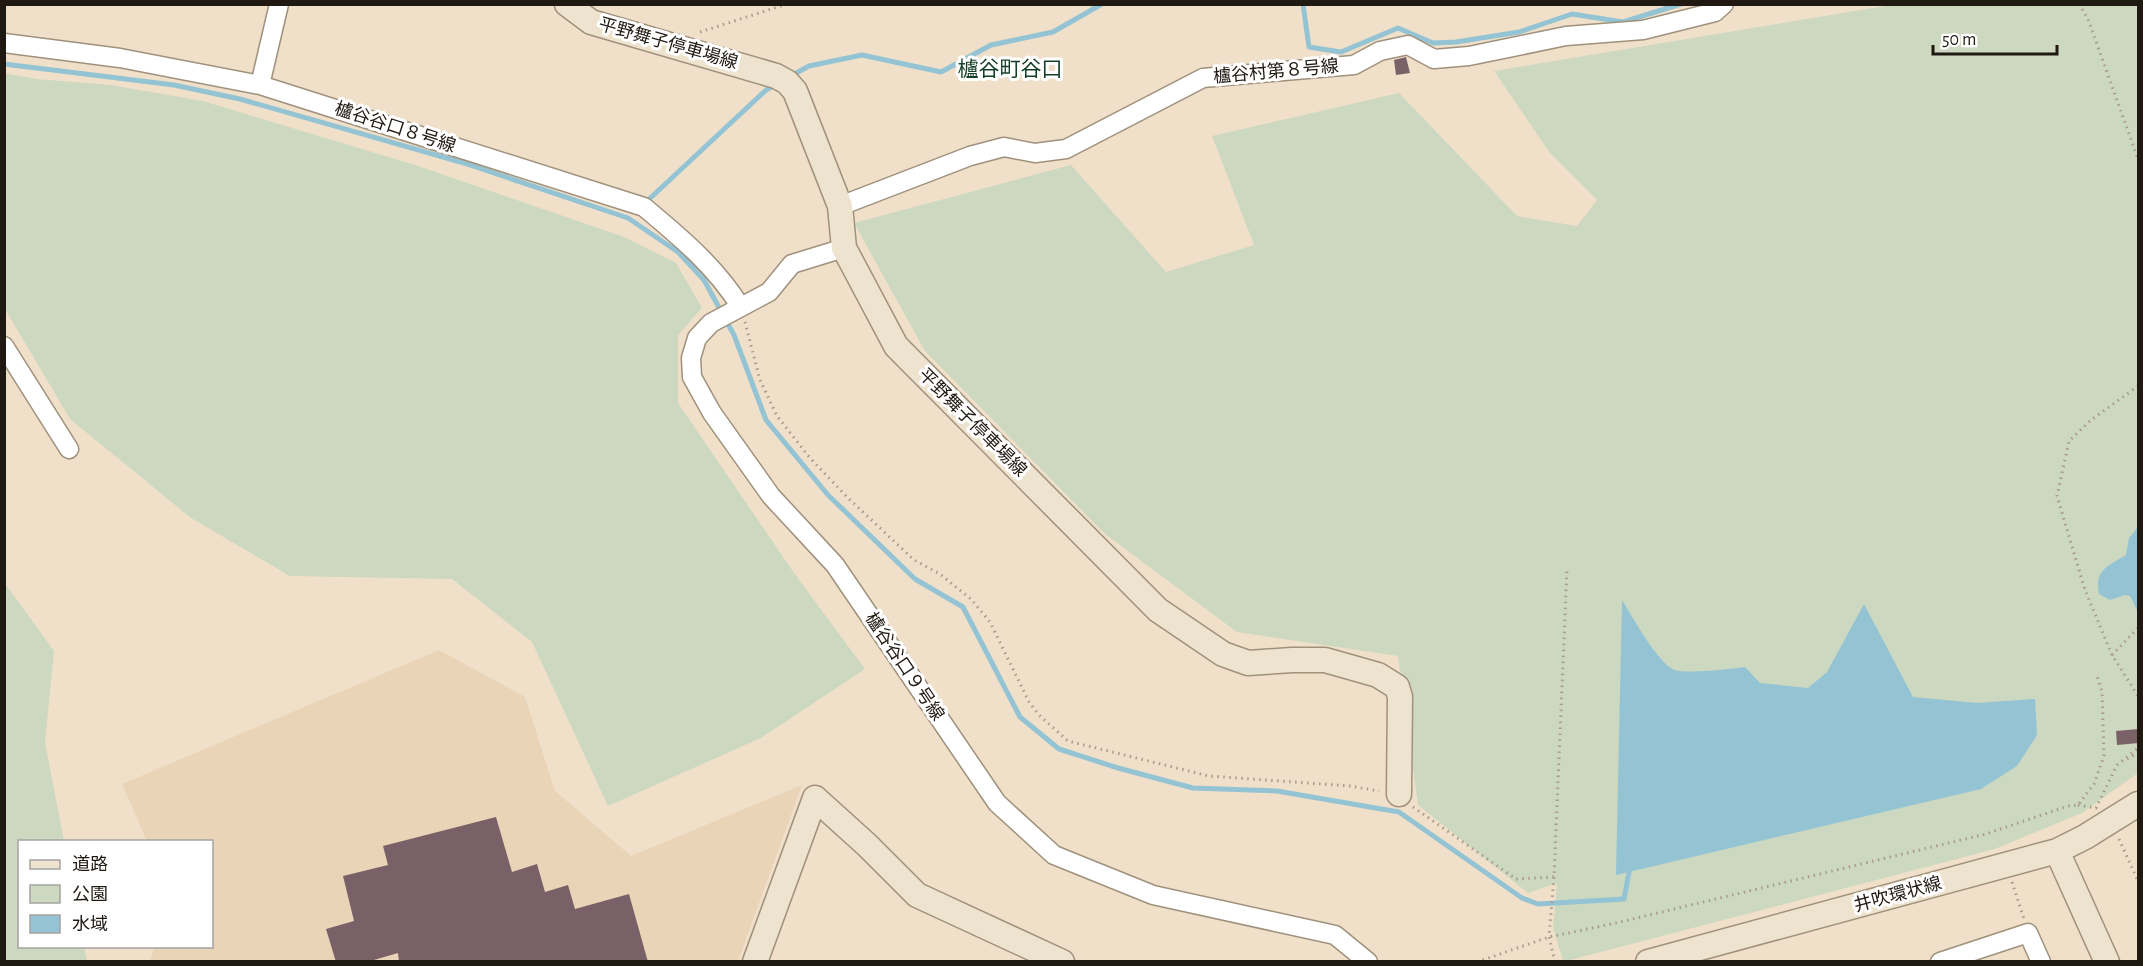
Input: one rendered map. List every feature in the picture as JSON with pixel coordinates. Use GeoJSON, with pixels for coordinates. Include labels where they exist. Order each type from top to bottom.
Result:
{"type":"FeatureCollection","features":[{"type":"Feature","properties":{"kind":"main road","name":"平野舞子停車場線"},"geometry":{"type":"LineString","coordinates":[[567,4],[591,22],[781,79],[795,91],[840,206],[843,248],[896,346],[1158,610],[1223,654],[1248,663],[1325,660],[1378,675],[1397,687],[1400,696],[1398,794]]}},
{"type":"Feature","properties":{"kind":"main road"},"geometry":{"type":"LineString","coordinates":[[754,962],[814,798],[867,845],[917,895],[1062,962]]}},
{"type":"Feature","properties":{"kind":"main road","name":"井吹環状線"},"geometry":{"type":"LineString","coordinates":[[1648,962],[2057,851],[2139,804]]}},
{"type":"Feature","properties":{"kind":"main road"},"geometry":{"type":"LineString","coordinates":[[2057,851],[2107,962]]}},
{"type":"Feature","properties":{"kind":"street"},"geometry":{"type":"LineString","coordinates":[[260,85],[279,4]]}},
{"type":"Feature","properties":{"kind":"street","name":"櫨谷村第８号線"},"geometry":{"type":"LineString","coordinates":[[840,206],[970,156],[1005,147],[1035,153],[1066,149],[1203,78],[1354,65],[1380,51],[1408,45],[1434,59],[1468,56],[1566,36],[1643,30],[1715,12],[1724,4]]}},
{"type":"Feature","properties":{"kind":"street","name":"櫨谷谷口８号線"},"geometry":{"type":"LineString","coordinates":[[4,43],[120,58],[260,85],[645,207],[693,248],[728,286],[728,314]]}},
{"type":"Feature","properties":{"kind":"street","name":"櫨谷谷口９号線"},"geometry":{"type":"LineString","coordinates":[[843,248],[792,264],[769,292],[728,314],[697,338],[690,358],[692,377],[712,413],[771,496],[835,565],[997,803],[1054,855],[1153,895],[1335,935],[1368,962]]}},
{"type":"Feature","properties":{"kind":"street"},"geometry":{"type":"LineString","coordinates":[[4,346],[69,449]]}},
{"type":"Feature","properties":{"kind":"street"},"geometry":{"type":"LineString","coordinates":[[1940,962],[2028,933],[2041,962]]}},
{"type":"Feature","properties":{"kind":"path"},"geometry":{"type":"LineString","coordinates":[[698,33],[787,4]]}},
{"type":"Feature","properties":{"kind":"path"},"geometry":{"type":"LineString","coordinates":[[2079,4],[2088,19],[2139,159]]}},
{"type":"Feature","properties":{"kind":"path"},"geometry":{"type":"LineString","coordinates":[[728,314],[777,416],[810,458],[847,497],[915,560],[940,574],[971,599],[990,622],[1029,702],[1038,714],[1068,741],[1209,776],[1350,786],[1398,794],[1516,879],[1554,877]]}},
{"type":"Feature","properties":{"kind":"path"},"geometry":{"type":"LineString","coordinates":[[2139,386],[2091,420],[2069,441],[2057,495],[2085,590],[2112,655],[2139,696]]}},
{"type":"Feature","properties":{"kind":"path"},"geometry":{"type":"LineString","coordinates":[[1555,962],[1549,937],[1554,877],[1567,568]]}},
{"type":"Feature","properties":{"kind":"path"},"geometry":{"type":"LineString","coordinates":[[2112,655],[2139,628]]}},
{"type":"Feature","properties":{"kind":"path"},"geometry":{"type":"LineString","coordinates":[[2078,805],[2094,784],[2104,756],[2102,692],[2096,673]]}},
{"type":"Feature","properties":{"kind":"path"},"geometry":{"type":"LineString","coordinates":[[1477,962],[1549,937],[1986,834],[2068,806],[2096,808],[2117,765],[2139,748]]}},
{"type":"Feature","properties":{"kind":"path"},"geometry":{"type":"LineString","coordinates":[[2117,765],[2139,753]]}},
{"type":"Feature","properties":{"kind":"path"},"geometry":{"type":"LineString","coordinates":[[2111,821],[2139,881]]}},
{"type":"Feature","properties":{"kind":"path"},"geometry":{"type":"LineString","coordinates":[[2007,866],[2028,933]]}},
{"type":"Feature","properties":{"kind":"shaded area"},"geometry":{"type":"Polygon","coordinates":[[[439,650],[525,697],[555,791],[631,856],[802,785],[738,961],[150,962],[154,948],[213,948],[213,840],[147,840],[122,784],[439,650]]]}},
{"type":"Feature","properties":{"kind":"green space"},"geometry":{"type":"Polygon","coordinates":[[[1891,5],[2138,5],[2138,773],[2082,813],[1995,849],[1566,961],[1563,961],[1553,928],[1557,883],[1528,893],[1418,805],[1398,656],[1237,632],[1105,534],[925,351],[854,223],[1071,165],[1166,272],[1254,245],[1212,136],[1399,93],[1517,216],[1577,226],[1597,200],[1550,153],[1494,71],[1891,5]]]}},
{"type":"Feature","properties":{"kind":"green space"},"geometry":{"type":"Polygon","coordinates":[[[4,73],[37,79],[110,85],[203,101],[415,165],[624,237],[676,263],[702,308],[678,335],[678,403],[794,573],[865,669],[761,738],[608,806],[532,642],[452,579],[290,576],[191,518],[70,419],[5,309],[4,73]]]}},
{"type":"Feature","properties":{"kind":"green space"},"geometry":{"type":"Polygon","coordinates":[[[4,582],[54,651],[45,742],[64,840],[18,840],[18,948],[84,948],[87,961],[5,961],[4,582]]]}},
{"type":"Feature","properties":{"kind":"water"},"geometry":{"type":"Polygon","coordinates":[[[2138,527],[2138,612],[2130,596],[2125,595],[2110,600],[2099,594],[2098,586],[2104,570],[2126,555],[2129,538],[2138,527]]]}},
{"type":"Feature","properties":{"kind":"water"},"geometry":{"type":"Polygon","coordinates":[[[1622,600],[1653,649],[1668,666],[1675,670],[1698,671],[1745,667],[1760,683],[1808,688],[1827,672],[1864,604],[1913,697],[1977,703],[2035,699],[2037,735],[2017,766],[1981,789],[1616,875],[1622,600]]]}},
{"type":"Feature","properties":{"kind":"building"},"geometry":{"type":"Polygon","coordinates":[[[1406,57],[1410,73],[1396,75],[1394,60],[1406,57]]]}},
{"type":"Feature","properties":{"kind":"building"},"geometry":{"type":"Polygon","coordinates":[[[2139,729],[2139,743],[2117,745],[2116,731],[2139,729]]]}},
{"type":"Feature","properties":{"kind":"building"},"geometry":{"type":"Polygon","coordinates":[[[496,817],[512,872],[537,864],[545,892],[568,885],[575,909],[629,894],[648,962],[399,962],[398,953],[367,962],[336,962],[326,929],[354,921],[343,876],[388,865],[383,846],[496,817]]]}},
{"type":"Feature","properties":{"kind":"waterway"},"geometry":{"type":"LineString","coordinates":[[789,77],[809,66],[862,55],[941,72],[991,45],[1053,32],[1102,4]]}},
{"type":"Feature","properties":{"kind":"waterway"},"geometry":{"type":"LineString","coordinates":[[1303,4],[1309,47],[1341,52],[1398,28],[1433,43],[1456,42],[1519,32],[1572,14],[1623,22],[1681,4]]}},
{"type":"Feature","properties":{"kind":"waterway"},"geometry":{"type":"LineString","coordinates":[[4,64],[174,85],[240,99],[464,163],[628,218],[678,252],[704,280],[734,335],[766,420],[828,495],[915,579],[963,607],[1020,717],[1059,749],[1193,788],[1277,791],[1399,812],[1522,898],[1538,904],[1624,899],[1629,872]]}},
{"type":"Feature","properties":{"kind":"waterway"},"geometry":{"type":"LineString","coordinates":[[645,203],[766,90],[775,85]]}},
{"type":"Feature","properties":{"kind":"district","name":"櫨谷町谷口"},"geometry":{"type":"Point","coordinates":[1010,69]}}]}
